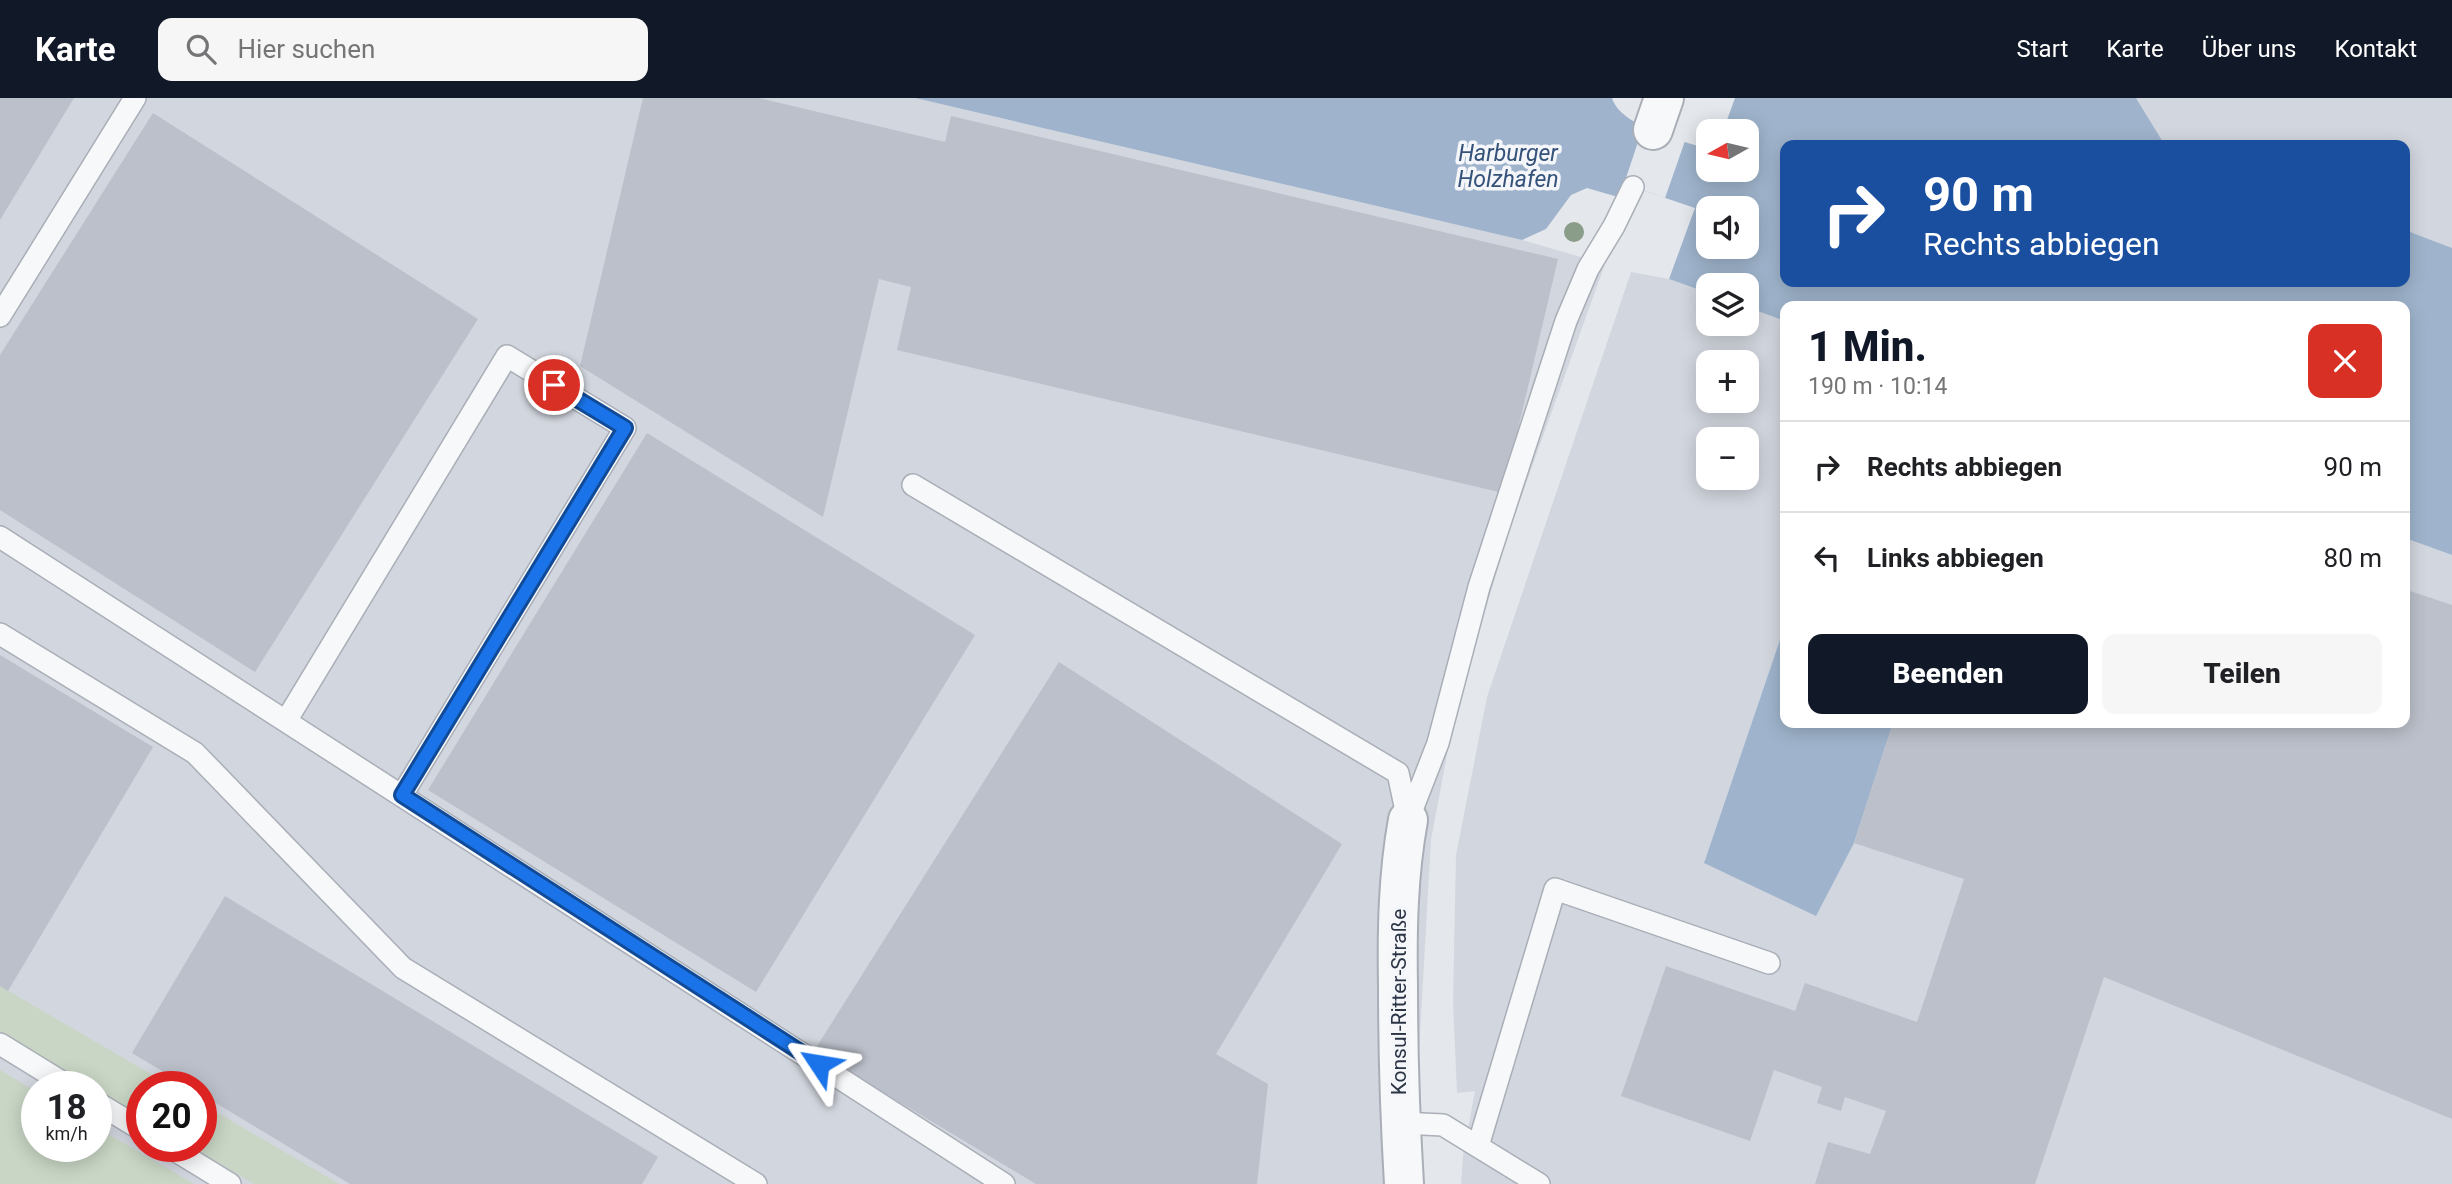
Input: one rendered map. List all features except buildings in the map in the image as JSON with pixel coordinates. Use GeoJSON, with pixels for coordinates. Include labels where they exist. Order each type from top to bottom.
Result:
{"type":"FeatureCollection","features":[{"type":"Feature","properties":{"kind":"street","name":"Konsul-Ritter-Straße"},"geometry":{"type":"LineString","coordinates":[[1404,1184],[1397,925],[1400,862],[1408,820]]}},
{"type":"Feature","properties":{"kind":"lane"},"geometry":{"type":"LineString","coordinates":[[0,316],[135,98]]}},
{"type":"Feature","properties":{"kind":"lane"},"geometry":{"type":"LineString","coordinates":[[1408,820],[1438,743],[1479,587],[1566,321],[1588,269],[1614,226],[1633,187]]}},
{"type":"Feature","properties":{"kind":"lane"},"geometry":{"type":"LineString","coordinates":[[286,721],[508,356],[625,428],[402,795]]}},
{"type":"Feature","properties":{"kind":"lane"},"geometry":{"type":"LineString","coordinates":[[913,485],[1398,773],[1408,820]]}},
{"type":"Feature","properties":{"kind":"lane"},"geometry":{"type":"LineString","coordinates":[[0,537],[1004,1184]]}},
{"type":"Feature","properties":{"kind":"lane"},"geometry":{"type":"LineString","coordinates":[[0,634],[195,753],[403,968],[756,1184]]}},
{"type":"Feature","properties":{"kind":"lane"},"geometry":{"type":"LineString","coordinates":[[1478,1146],[1555,890],[1769,963]]}},
{"type":"Feature","properties":{"kind":"lane"},"geometry":{"type":"LineString","coordinates":[[0,1044],[44,1071]]}},
{"type":"Feature","properties":{"kind":"lane"},"geometry":{"type":"LineString","coordinates":[[1401,1123],[1443,1125],[1539,1184]]}},
{"type":"Feature","properties":{"kind":"lane"},"geometry":{"type":"LineString","coordinates":[[194,1162],[230,1184]]}},
{"type":"Feature","properties":{"kind":"shaded area"},"geometry":{"type":"Polygon","coordinates":[[[0,98],[915,98],[1522,240],[1605,264],[1510,528],[1455,712],[1431,840],[1419,1051],[1423,1184],[0,1184],[0,98]]]}},
{"type":"Feature","properties":{"kind":"shaded area"},"geometry":{"type":"Polygon","coordinates":[[[2136,98],[2452,98],[2452,248],[2410,232],[2410,140],[2162,140],[2136,98]]]}},
{"type":"Feature","properties":{"kind":"shaded area"},"geometry":{"type":"Polygon","coordinates":[[[1631,272],[1669,279],[1696,289],[1696,336],[1759,336],[1759,311],[1780,319],[1780,640],[1704,863],[1854,843],[1891,728],[2410,728],[2410,540],[2452,555],[2452,1184],[1461,1184],[1463,1156],[1475,1091],[1457,1093],[1453,1001],[1456,855],[1487,697],[1631,272]]]}},
{"type":"Feature","properties":{"kind":"green space"},"geometry":{"type":"Polygon","coordinates":[[[0,986],[146,1071],[126,1071],[126,1109],[112,1100],[112,1071],[62,1071],[0,1034],[0,986]]]}},
{"type":"Feature","properties":{"kind":"green space"},"geometry":{"type":"Polygon","coordinates":[[[0,1070],[21,1082],[21,1162],[112,1162],[112,1136],[126,1144],[126,1162],[156,1162],[194,1184],[0,1184],[0,1070]]]}},
{"type":"Feature","properties":{"kind":"green space"},"geometry":{"type":"Polygon","coordinates":[[[217,1112],[339,1184],[254,1184],[217,1162],[217,1112]]]}},
{"type":"Feature","properties":{"kind":"water","name":"Harburger Holzhafen"},"geometry":{"type":"Polygon","coordinates":[[[915,98],[1612,98],[1627,117],[1639,125],[1696,145],[1696,182],[1759,182],[1759,119],[1727,119],[1735,98],[2136,98],[2162,140],[1780,140],[1780,287],[2410,287],[2410,232],[2452,248],[2452,555],[2410,540],[2410,301],[1780,301],[1780,319],[1759,311],[1759,273],[1696,273],[1696,289],[1669,279],[1695,208],[1624,184],[1618,197],[1587,188],[1571,195],[1546,229],[1522,240],[915,98]]]}},
{"type":"Feature","properties":{"kind":"water"},"geometry":{"type":"Polygon","coordinates":[[[1780,640],[1780,728],[1891,728],[1854,843],[1816,916],[1704,863],[1780,640]]]}},
{"type":"Feature","properties":{"kind":"pier"},"geometry":{"type":"Polygon","coordinates":[[[1643,127],[1685,141],[1665,198],[1624,184],[1643,127]]]}},
{"type":"Feature","properties":{"kind":"route"},"geometry":{"type":"LineString","coordinates":[[554,385],[625,428],[402,795],[819,1064]]}}]}
